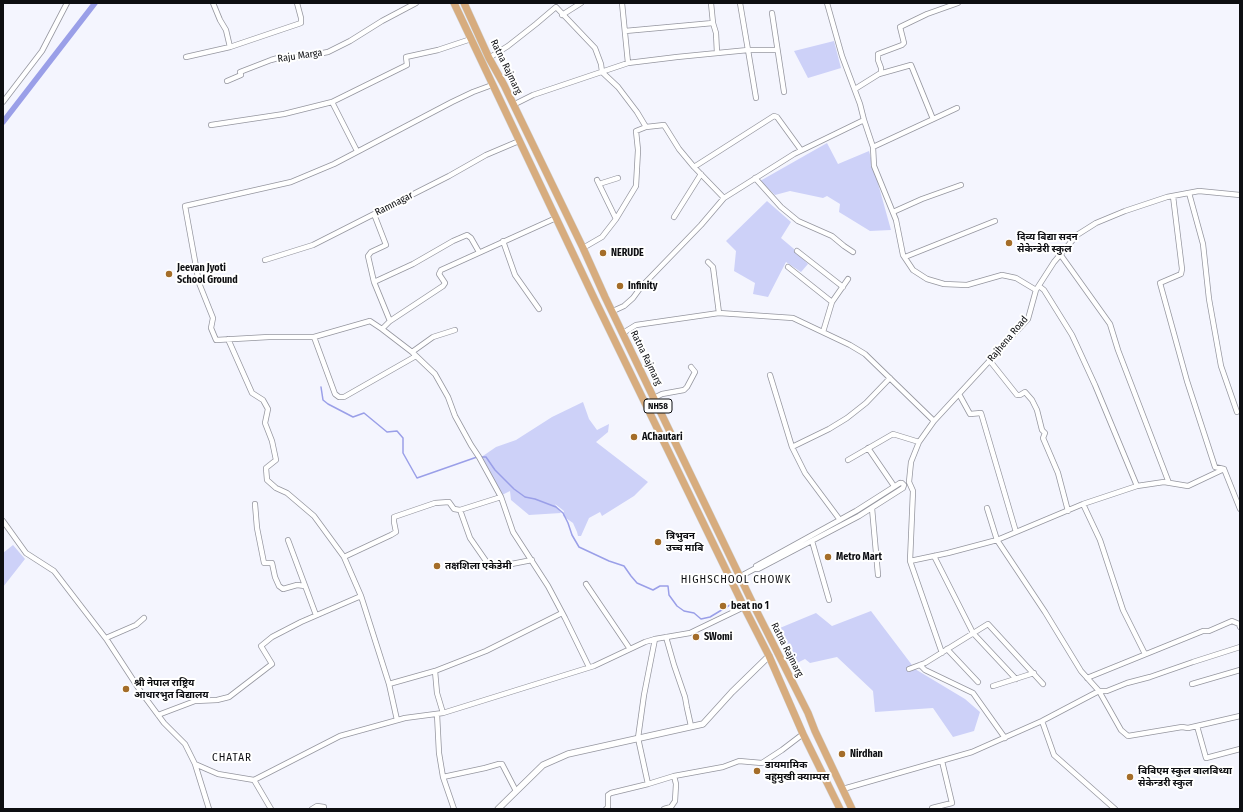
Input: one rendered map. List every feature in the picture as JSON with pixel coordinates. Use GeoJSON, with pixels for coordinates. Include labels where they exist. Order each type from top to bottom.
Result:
{"type":"FeatureCollection","features":[{"type":"Feature","properties":{"kind":"highway","name":"Ratna Rajmarg"},"geometry":{"type":"LineString","coordinates":[[454,3],[556,218],[769,656],[803,734],[840,809]]}},
{"type":"Feature","properties":{"kind":"highway","name":"Ratna Rajmarg"},"geometry":{"type":"LineString","coordinates":[[464,3],[489,58],[583,248],[605,297],[741,576],[755,608],[808,714],[815,732],[852,809]]}},
{"type":"Feature","properties":{"kind":"street"},"geometry":{"type":"LineString","coordinates":[[3,102],[42,51],[67,3]]}},
{"type":"Feature","properties":{"kind":"street"},"geometry":{"type":"LineString","coordinates":[[213,3],[226,30],[230,47]]}},
{"type":"Feature","properties":{"kind":"street"},"geometry":{"type":"LineString","coordinates":[[186,57],[230,47],[301,23],[297,3]]}},
{"type":"Feature","properties":{"kind":"street","name":"Raju Marga"},"geometry":{"type":"LineString","coordinates":[[227,81],[241,75],[240,72],[271,60],[328,52],[416,3]]}},
{"type":"Feature","properties":{"kind":"street"},"geometry":{"type":"LineString","coordinates":[[562,14],[581,3]]}},
{"type":"Feature","properties":{"kind":"street"},"geometry":{"type":"LineString","coordinates":[[622,3],[628,63]]}},
{"type":"Feature","properties":{"kind":"street"},"geometry":{"type":"LineString","coordinates":[[711,3],[713,23],[716,33],[717,53]]}},
{"type":"Feature","properties":{"kind":"street"},"geometry":{"type":"LineString","coordinates":[[740,3],[756,98]]}},
{"type":"Feature","properties":{"kind":"street"},"geometry":{"type":"LineString","coordinates":[[827,3],[842,56],[855,89],[873,147],[874,166],[896,220],[903,255],[913,270],[927,280],[944,284],[967,285],[1002,275],[1016,278],[1044,290],[1072,336],[1095,385],[1137,486]]}},
{"type":"Feature","properties":{"kind":"street"},"geometry":{"type":"LineString","coordinates":[[881,73],[878,54],[904,43],[900,28],[927,14],[958,3]]}},
{"type":"Feature","properties":{"kind":"street"},"geometry":{"type":"LineString","coordinates":[[489,58],[508,46],[536,24],[555,5],[595,48],[601,64],[602,72],[618,87],[637,112],[646,127]]}},
{"type":"Feature","properties":{"kind":"street"},"geometry":{"type":"LineString","coordinates":[[772,13],[784,92]]}},
{"type":"Feature","properties":{"kind":"street"},"geometry":{"type":"LineString","coordinates":[[625,31],[713,23]]}},
{"type":"Feature","properties":{"kind":"street"},"geometry":{"type":"LineString","coordinates":[[212,125],[284,114],[332,102],[407,65],[406,57],[438,50],[471,39]]}},
{"type":"Feature","properties":{"kind":"street"},"geometry":{"type":"LineString","coordinates":[[513,105],[533,95],[628,63],[748,50],[777,50]]}},
{"type":"Feature","properties":{"kind":"street"},"geometry":{"type":"LineString","coordinates":[[855,89],[881,73],[911,64],[933,119]]}},
{"type":"Feature","properties":{"kind":"street"},"geometry":{"type":"LineString","coordinates":[[492,85],[452,102],[334,164],[292,182],[185,206],[199,284],[213,318],[211,328],[216,340],[269,337],[314,337],[370,321],[412,352],[435,374],[448,397],[455,416],[501,497],[513,532],[548,586],[588,667]]}},
{"type":"Feature","properties":{"kind":"street"},"geometry":{"type":"LineString","coordinates":[[332,102],[357,152]]}},
{"type":"Feature","properties":{"kind":"street"},"geometry":{"type":"LineString","coordinates":[[873,147],[957,108]]}},
{"type":"Feature","properties":{"kind":"street"},"geometry":{"type":"LineString","coordinates":[[694,167],[774,116],[777,117],[801,150]]}},
{"type":"Feature","properties":{"kind":"street"},"geometry":{"type":"LineString","coordinates":[[613,311],[624,306],[633,298],[641,287],[701,225],[724,198],[801,150],[864,120]]}},
{"type":"Feature","properties":{"kind":"street"},"geometry":{"type":"LineString","coordinates":[[583,248],[602,237],[616,219],[636,186],[638,150],[636,131],[646,127],[664,125],[679,149],[724,198]]}},
{"type":"Feature","properties":{"kind":"street","name":"Ramnagar"},"geometry":{"type":"LineString","coordinates":[[265,260],[313,245],[486,156],[519,141]]}},
{"type":"Feature","properties":{"kind":"street"},"geometry":{"type":"LineString","coordinates":[[674,216],[701,174]]}},
{"type":"Feature","properties":{"kind":"street"},"geometry":{"type":"LineString","coordinates":[[616,219],[598,182],[618,178]]}},
{"type":"Feature","properties":{"kind":"street"},"geometry":{"type":"LineString","coordinates":[[755,178],[781,207],[798,221],[832,236],[853,252]]}},
{"type":"Feature","properties":{"kind":"street"},"geometry":{"type":"LineString","coordinates":[[893,212],[922,199],[961,185]]}},
{"type":"Feature","properties":{"kind":"street","name":"Rajhena Road"},"geometry":{"type":"LineString","coordinates":[[910,561],[913,492],[909,482],[911,462],[919,442],[934,421],[1028,319],[1038,288],[1054,262],[1077,235],[1096,223],[1126,211],[1173,196],[1199,191],[1240,195]]}},
{"type":"Feature","properties":{"kind":"street"},"geometry":{"type":"LineString","coordinates":[[1189,193],[1203,244],[1208,299],[1221,366],[1237,412]]}},
{"type":"Feature","properties":{"kind":"street"},"geometry":{"type":"LineString","coordinates":[[1173,196],[1182,269],[1181,274],[1160,283],[1187,381],[1215,467],[1224,469]]}},
{"type":"Feature","properties":{"kind":"street"},"geometry":{"type":"LineString","coordinates":[[374,214],[386,244],[371,252],[368,256],[374,282],[390,321]]}},
{"type":"Feature","properties":{"kind":"street"},"geometry":{"type":"LineString","coordinates":[[382,329],[390,321],[443,286],[445,283],[439,274],[441,270],[556,218]]}},
{"type":"Feature","properties":{"kind":"street"},"geometry":{"type":"LineString","coordinates":[[905,257],[995,221]]}},
{"type":"Feature","properties":{"kind":"street"},"geometry":{"type":"LineString","coordinates":[[374,282],[413,264],[453,241],[467,235],[471,238],[479,252]]}},
{"type":"Feature","properties":{"kind":"street"},"geometry":{"type":"LineString","coordinates":[[503,241],[515,275],[539,308]]}},
{"type":"Feature","properties":{"kind":"street"},"geometry":{"type":"LineString","coordinates":[[797,251],[843,287]]}},
{"type":"Feature","properties":{"kind":"street"},"geometry":{"type":"LineString","coordinates":[[1060,254],[1110,324],[1169,483]]}},
{"type":"Feature","properties":{"kind":"street"},"geometry":{"type":"LineString","coordinates":[[708,262],[713,267],[719,313]]}},
{"type":"Feature","properties":{"kind":"street"},"geometry":{"type":"LineString","coordinates":[[788,267],[832,302]]}},
{"type":"Feature","properties":{"kind":"street"},"geometry":{"type":"LineString","coordinates":[[823,332],[832,302],[848,279]]}},
{"type":"Feature","properties":{"kind":"street"},"geometry":{"type":"LineString","coordinates":[[623,333],[636,325],[719,313],[793,318],[850,345],[864,354],[934,421]]}},
{"type":"Feature","properties":{"kind":"street"},"geometry":{"type":"LineString","coordinates":[[412,352],[433,337],[455,330]]}},
{"type":"Feature","properties":{"kind":"street"},"geometry":{"type":"LineString","coordinates":[[314,337],[336,394],[339,397],[344,397],[416,356]]}},
{"type":"Feature","properties":{"kind":"street"},"geometry":{"type":"LineString","coordinates":[[228,339],[252,393],[263,400],[268,409],[265,423],[272,441],[276,460],[266,468],[267,480],[276,488],[287,493],[314,516],[344,557],[361,596],[389,684],[397,720]]}},
{"type":"Feature","properties":{"kind":"street"},"geometry":{"type":"LineString","coordinates":[[990,361],[1017,395],[1025,392],[1032,400],[1037,410],[1042,430],[1045,434],[1044,438],[1058,473],[1068,511]]}},
{"type":"Feature","properties":{"kind":"street"},"geometry":{"type":"LineString","coordinates":[[654,398],[662,394],[684,390],[695,372],[691,367]]}},
{"type":"Feature","properties":{"kind":"street"},"geometry":{"type":"LineString","coordinates":[[770,375],[792,447],[805,473],[840,520]]}},
{"type":"Feature","properties":{"kind":"street"},"geometry":{"type":"LineString","coordinates":[[792,447],[829,429],[847,418],[866,402],[890,378]]}},
{"type":"Feature","properties":{"kind":"street"},"geometry":{"type":"LineString","coordinates":[[959,394],[970,414],[981,413],[1016,532]]}},
{"type":"Feature","properties":{"kind":"street"},"geometry":{"type":"LineString","coordinates":[[848,460],[893,434],[919,442]]}},
{"type":"Feature","properties":{"kind":"street"},"geometry":{"type":"LineString","coordinates":[[868,448],[894,486]]}},
{"type":"Feature","properties":{"kind":"street"},"geometry":{"type":"LineString","coordinates":[[942,652],[910,561],[997,540],[1083,504],[1137,486],[1164,482],[1188,486],[1224,469]]}},
{"type":"Feature","properties":{"kind":"street"},"geometry":{"type":"LineString","coordinates":[[1224,469],[1240,508]]}},
{"type":"Feature","properties":{"kind":"street"},"geometry":{"type":"LineString","coordinates":[[741,576],[805,542],[840,520],[872,508],[902,485],[909,482]]}},
{"type":"Feature","properties":{"kind":"street"},"geometry":{"type":"LineString","coordinates":[[805,542],[812,541],[858,514],[894,486],[902,485]]}},
{"type":"Feature","properties":{"kind":"street"},"geometry":{"type":"LineString","coordinates":[[344,557],[396,532],[394,517],[434,503],[449,502],[454,509],[460,510],[501,497]]}},
{"type":"Feature","properties":{"kind":"street"},"geometry":{"type":"LineString","coordinates":[[255,504],[257,528],[264,563],[272,563],[275,577],[279,586],[283,589],[297,585],[305,586]]}},
{"type":"Feature","properties":{"kind":"street"},"geometry":{"type":"LineString","coordinates":[[1083,504],[1100,540],[1123,610],[1145,654]]}},
{"type":"Feature","properties":{"kind":"street"},"geometry":{"type":"LineString","coordinates":[[872,508],[878,575]]}},
{"type":"Feature","properties":{"kind":"street"},"geometry":{"type":"LineString","coordinates":[[987,508],[997,540],[1082,671],[1099,691],[1121,730],[1128,736],[1182,726],[1188,728],[1240,716]]}},
{"type":"Feature","properties":{"kind":"street"},"geometry":{"type":"LineString","coordinates":[[460,510],[470,538],[486,561],[492,566],[496,567],[532,560]]}},
{"type":"Feature","properties":{"kind":"street"},"geometry":{"type":"LineString","coordinates":[[3,521],[26,553],[54,571],[106,638],[141,692],[158,715],[185,744],[195,764],[209,809]]}},
{"type":"Feature","properties":{"kind":"street"},"geometry":{"type":"LineString","coordinates":[[288,540],[316,615]]}},
{"type":"Feature","properties":{"kind":"street"},"geometry":{"type":"LineString","coordinates":[[812,541],[829,600]]}},
{"type":"Feature","properties":{"kind":"street"},"geometry":{"type":"LineString","coordinates":[[934,556],[973,633],[1016,679]]}},
{"type":"Feature","properties":{"kind":"street"},"geometry":{"type":"LineString","coordinates":[[586,584],[630,649]]}},
{"type":"Feature","properties":{"kind":"street"},"geometry":{"type":"LineString","coordinates":[[158,715],[195,701],[217,700],[229,697],[272,664],[261,646],[272,637],[316,615],[361,596]]}},
{"type":"Feature","properties":{"kind":"street"},"geometry":{"type":"LineString","coordinates":[[195,764],[218,774],[254,780],[340,736],[397,720],[443,713],[594,666],[655,639],[690,633],[744,607]]}},
{"type":"Feature","properties":{"kind":"street"},"geometry":{"type":"LineString","coordinates":[[389,684],[435,671],[486,651],[562,613]]}},
{"type":"Feature","properties":{"kind":"street"},"geometry":{"type":"LineString","coordinates":[[106,638],[136,625],[144,618]]}},
{"type":"Feature","properties":{"kind":"street"},"geometry":{"type":"LineString","coordinates":[[1087,678],[1203,631],[1209,631],[1232,620],[1239,624],[1240,627]]}},
{"type":"Feature","properties":{"kind":"street"},"geometry":{"type":"LineString","coordinates":[[909,669],[920,665],[988,624],[1043,684]]}},
{"type":"Feature","properties":{"kind":"street"},"geometry":{"type":"LineString","coordinates":[[666,637],[685,696],[691,726]]}},
{"type":"Feature","properties":{"kind":"street"},"geometry":{"type":"LineString","coordinates":[[648,784],[638,738],[655,639]]}},
{"type":"Feature","properties":{"kind":"street"},"geometry":{"type":"LineString","coordinates":[[843,789],[972,752],[1042,721],[1099,691],[1107,691],[1127,683],[1150,677],[1240,647]]}},
{"type":"Feature","properties":{"kind":"street"},"geometry":{"type":"LineString","coordinates":[[947,649],[978,682]]}},
{"type":"Feature","properties":{"kind":"street"},"geometry":{"type":"LineString","coordinates":[[498,809],[543,765],[568,754],[703,724],[732,692],[769,656]]}},
{"type":"Feature","properties":{"kind":"street"},"geometry":{"type":"LineString","coordinates":[[920,665],[925,670],[973,693],[1005,738]]}},
{"type":"Feature","properties":{"kind":"street"},"geometry":{"type":"LineString","coordinates":[[1192,684],[1240,670]]}},
{"type":"Feature","properties":{"kind":"street"},"geometry":{"type":"LineString","coordinates":[[435,671],[437,693],[443,713]]}},
{"type":"Feature","properties":{"kind":"street"},"geometry":{"type":"LineString","coordinates":[[993,686],[1034,673]]}},
{"type":"Feature","properties":{"kind":"street"},"geometry":{"type":"LineString","coordinates":[[437,714],[439,753],[443,777],[454,809]]}},
{"type":"Feature","properties":{"kind":"street"},"geometry":{"type":"LineString","coordinates":[[1042,721],[1054,755],[1114,809]]}},
{"type":"Feature","properties":{"kind":"street"},"geometry":{"type":"LineString","coordinates":[[1197,726],[1206,758],[1240,749]]}},
{"type":"Feature","properties":{"kind":"street"},"geometry":{"type":"LineString","coordinates":[[606,809],[608,807],[608,795],[611,793],[674,776],[723,767],[739,761],[762,763],[803,734]]}},
{"type":"Feature","properties":{"kind":"street"},"geometry":{"type":"LineString","coordinates":[[932,809],[952,803],[942,761]]}},
{"type":"Feature","properties":{"kind":"street"},"geometry":{"type":"LineString","coordinates":[[443,777],[502,764],[516,791]]}},
{"type":"Feature","properties":{"kind":"street"},"geometry":{"type":"LineString","coordinates":[[664,809],[671,807],[675,801],[676,784],[674,776]]}},
{"type":"Feature","properties":{"kind":"street"},"geometry":{"type":"LineString","coordinates":[[254,780],[271,809]]}},
{"type":"Feature","properties":{"kind":"street"},"geometry":{"type":"LineString","coordinates":[[312,809],[317,806],[324,807]]}},
{"type":"Feature","properties":{"kind":"shaded area"},"geometry":{"type":"Polygon","coordinates":[[[834,41],[841,68],[808,78],[794,51],[834,41]]]}},
{"type":"Feature","properties":{"kind":"shaded area"},"geometry":{"type":"Polygon","coordinates":[[[827,143],[838,164],[869,151],[891,230],[870,231],[839,212],[840,204],[827,196],[823,198],[790,191],[775,195],[760,181],[827,143]]]}},
{"type":"Feature","properties":{"kind":"shaded area"},"geometry":{"type":"Polygon","coordinates":[[[767,201],[791,222],[781,238],[808,264],[801,272],[786,262],[768,297],[753,294],[755,283],[734,271],[736,251],[726,241],[767,201]]]}},
{"type":"Feature","properties":{"kind":"shaded area"},"geometry":{"type":"Polygon","coordinates":[[[583,402],[589,419],[597,430],[609,424],[608,432],[596,442],[648,482],[634,496],[602,516],[600,512],[589,518],[581,536],[578,536],[573,523],[563,516],[564,511],[555,504],[561,513],[529,515],[511,500],[510,491],[502,495],[480,458],[496,447],[516,440],[552,417],[583,402]]]}},
{"type":"Feature","properties":{"kind":"shaded area"},"geometry":{"type":"Polygon","coordinates":[[[13,545],[25,559],[3,587],[3,553],[13,545]]]}},
{"type":"Feature","properties":{"kind":"shaded area"},"geometry":{"type":"Polygon","coordinates":[[[871,611],[915,669],[965,699],[980,712],[974,731],[953,737],[933,708],[875,712],[873,691],[837,657],[810,663],[805,659],[791,666],[775,630],[816,613],[832,626],[871,611]]]}},
{"type":"Feature","properties":{"kind":"waterway"},"geometry":{"type":"LineString","coordinates":[[3,122],[95,3]]}},
{"type":"Feature","properties":{"kind":"waterway"},"geometry":{"type":"LineString","coordinates":[[321,387],[323,400],[328,404],[353,417],[364,413],[387,432],[397,431],[403,438],[403,453],[417,478],[477,457]]}},
{"type":"Feature","properties":{"kind":"waterway"},"geometry":{"type":"LineString","coordinates":[[481,457],[486,457],[495,470],[514,489],[525,497],[556,507],[563,513],[572,535],[579,547],[609,561],[624,566],[637,583],[653,590],[660,586],[668,586],[669,595],[677,606],[684,611],[694,613],[701,619],[710,617],[730,605]]}},
{"type":"Feature","properties":{"kind":"place","name":"दिव्य बिद्या सदन सेकेन्डेरी स्कुल"},"geometry":{"type":"Point","coordinates":[1009,243]}},
{"type":"Feature","properties":{"kind":"place","name":"NERUDE"},"geometry":{"type":"Point","coordinates":[603,253]}},
{"type":"Feature","properties":{"kind":"place","name":"Jeevan Jyoti School Ground"},"geometry":{"type":"Point","coordinates":[169,274]}},
{"type":"Feature","properties":{"kind":"place","name":"Infinity"},"geometry":{"type":"Point","coordinates":[620,286]}},
{"type":"Feature","properties":{"kind":"place","name":"AChautari"},"geometry":{"type":"Point","coordinates":[634,437]}},
{"type":"Feature","properties":{"kind":"place","name":"त्रिभुवन उच्च माबि"},"geometry":{"type":"Point","coordinates":[658,542]}},
{"type":"Feature","properties":{"kind":"place","name":"Metro Mart"},"geometry":{"type":"Point","coordinates":[828,557]}},
{"type":"Feature","properties":{"kind":"place","name":"तक्षशिला एकेडेमी"},"geometry":{"type":"Point","coordinates":[437,566]}},
{"type":"Feature","properties":{"kind":"place","name":"beat no 1"},"geometry":{"type":"Point","coordinates":[723,606]}},
{"type":"Feature","properties":{"kind":"place","name":"SWomi"},"geometry":{"type":"Point","coordinates":[696,637]}},
{"type":"Feature","properties":{"kind":"place","name":"श्री नेपाल राष्ट्रिय आधारभुत बिद्यालय"},"geometry":{"type":"Point","coordinates":[126,689]}},
{"type":"Feature","properties":{"kind":"place","name":"Nirdhan"},"geometry":{"type":"Point","coordinates":[842,754]}},
{"type":"Feature","properties":{"kind":"place","name":"डायमामिक बहुमुखी क्याम्पस"},"geometry":{"type":"Point","coordinates":[757,771]}},
{"type":"Feature","properties":{"kind":"place","name":"बिबिएम स्कुल बालबिध्या सेकेन्डरी स्कुल"},"geometry":{"type":"Point","coordinates":[1130,777]}},
{"type":"Feature","properties":{"kind":"district","name":"HIGHSCHOOL CHOWK"},"geometry":{"type":"Point","coordinates":[736,580]}},
{"type":"Feature","properties":{"kind":"district","name":"CHATAR"},"geometry":{"type":"Point","coordinates":[232,758]}}]}
